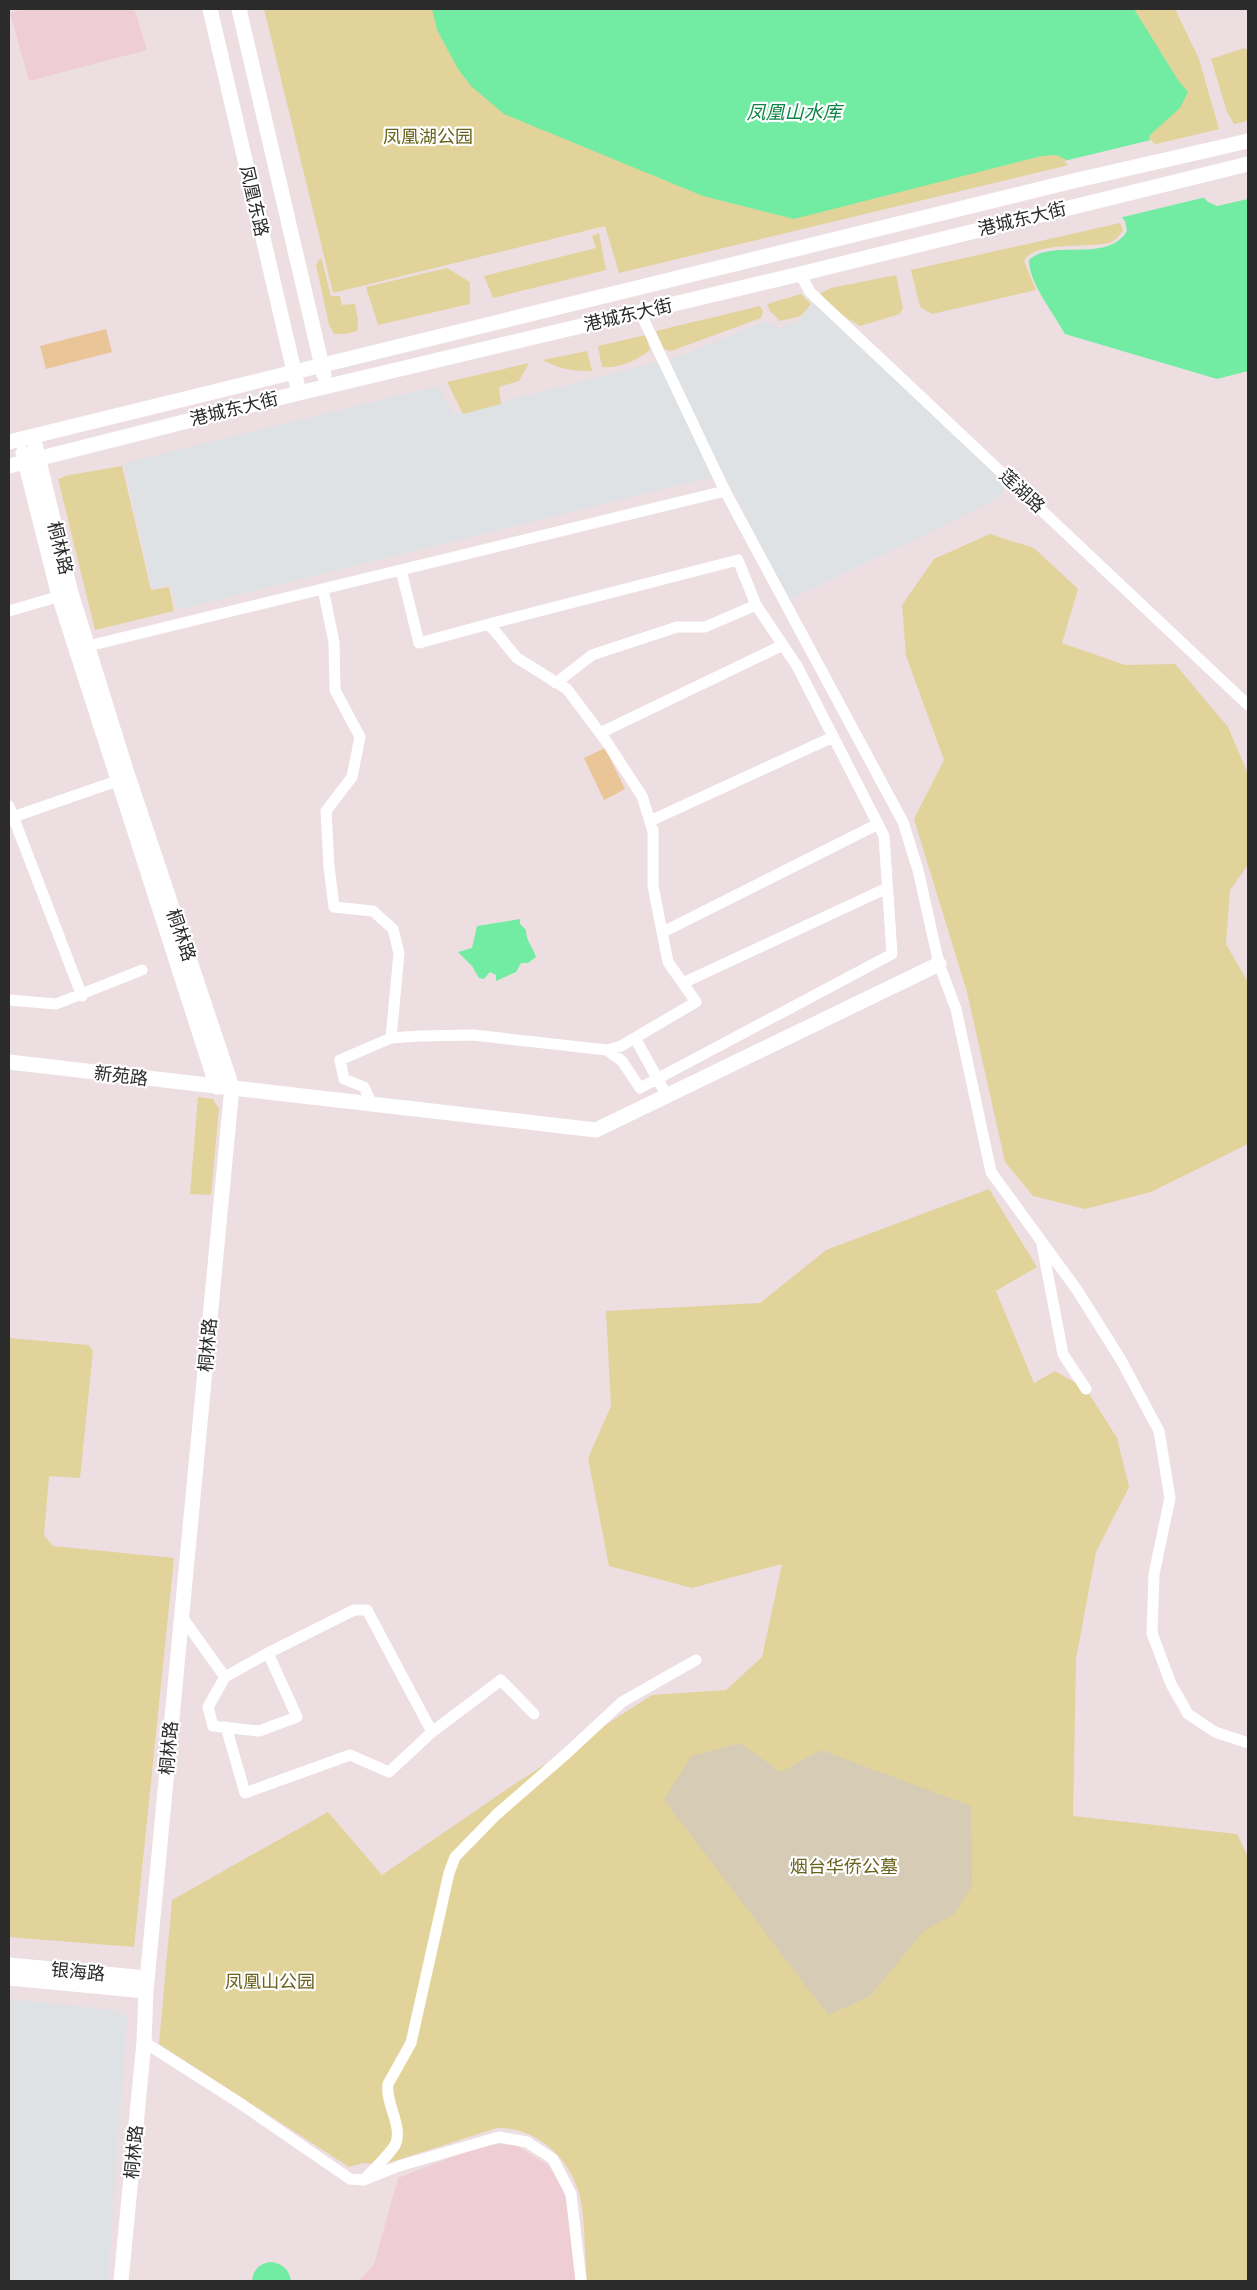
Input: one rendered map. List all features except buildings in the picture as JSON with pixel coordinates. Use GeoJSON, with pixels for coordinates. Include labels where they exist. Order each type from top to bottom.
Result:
{"type":"FeatureCollection","features":[{"type":"Feature","properties":{"kind":"street","name":"凤凰东路"},"geometry":{"type":"LineString","coordinates":[[210,9],[299,392]]}},
{"type":"Feature","properties":{"kind":"street","name":"凤凰东路"},"geometry":{"type":"LineString","coordinates":[[239,9],[326,386]]}},
{"type":"Feature","properties":{"kind":"street","name":"港城东大街"},"geometry":{"type":"LineString","coordinates":[[20,440],[294,371],[1073,181],[1248,141]]}},
{"type":"Feature","properties":{"kind":"street","name":"港城东大街"},"geometry":{"type":"LineString","coordinates":[[9,466],[299,392],[800,274],[1248,164]]}},
{"type":"Feature","properties":{"kind":"street","name":"莲湖路"},"geometry":{"type":"LineString","coordinates":[[800,274],[810,292],[1248,705]]}},
{"type":"Feature","properties":{"kind":"street"},"geometry":{"type":"LineString","coordinates":[[640,312],[725,491],[903,822],[918,870],[939,964],[956,1009],[991,1172],[1077,1290],[1121,1360],[1159,1431],[1170,1498],[1154,1574],[1152,1633],[1171,1684],[1188,1714],[1215,1732],[1248,1743]]}},
{"type":"Feature","properties":{"kind":"street","name":"桐林路"},"geometry":{"type":"LineString","coordinates":[[20,440],[32,460],[65,595],[117,781],[225,1087]]}},
{"type":"Feature","properties":{"kind":"street"},"geometry":{"type":"LineString","coordinates":[[88,646],[725,491]]}},
{"type":"Feature","properties":{"kind":"street"},"geometry":{"type":"LineString","coordinates":[[401,570],[419,643],[738,560],[756,605],[797,666],[884,836],[892,954],[640,1088],[622,1061],[608,1050]]}},
{"type":"Feature","properties":{"kind":"street"},"geometry":{"type":"LineString","coordinates":[[323,589],[334,642],[335,690],[360,737],[352,777],[326,811],[328,867],[334,907],[373,910],[392,929],[399,953],[391,1038]]}},
{"type":"Feature","properties":{"kind":"street"},"geometry":{"type":"LineString","coordinates":[[9,612],[65,595]]}},
{"type":"Feature","properties":{"kind":"street","name":"桐林路"},"geometry":{"type":"LineString","coordinates":[[65,595],[88,646],[225,1087],[182,1617],[121,2281]]}},
{"type":"Feature","properties":{"kind":"street"},"geometry":{"type":"LineString","coordinates":[[556,682],[592,655],[677,627],[706,627],[756,605]]}},
{"type":"Feature","properties":{"kind":"street"},"geometry":{"type":"LineString","coordinates":[[372,1104],[364,1087],[344,1079],[340,1060],[391,1038],[473,1035],[608,1050],[634,1038],[696,1002],[668,962],[654,886],[653,831],[642,796],[600,733],[567,689],[517,658],[489,624]]}},
{"type":"Feature","properties":{"kind":"street"},"geometry":{"type":"LineString","coordinates":[[600,733],[783,645]]}},
{"type":"Feature","properties":{"kind":"street"},"geometry":{"type":"LineString","coordinates":[[650,821],[833,738]]}},
{"type":"Feature","properties":{"kind":"street"},"geometry":{"type":"LineString","coordinates":[[82,996],[11,811],[117,781]]}},
{"type":"Feature","properties":{"kind":"street"},"geometry":{"type":"LineString","coordinates":[[663,932],[878,824]]}},
{"type":"Feature","properties":{"kind":"street"},"geometry":{"type":"LineString","coordinates":[[682,983],[887,888]]}},
{"type":"Feature","properties":{"kind":"street","name":"新苑路"},"geometry":{"type":"LineString","coordinates":[[9,1062],[596,1130],[939,964]]}},
{"type":"Feature","properties":{"kind":"street"},"geometry":{"type":"LineString","coordinates":[[9,1000],[56,1004],[82,996],[142,970]]}},
{"type":"Feature","properties":{"kind":"street"},"geometry":{"type":"LineString","coordinates":[[634,1038],[667,1096]]}},
{"type":"Feature","properties":{"kind":"street"},"geometry":{"type":"LineString","coordinates":[[1041,1241],[1063,1354],[1086,1388]]}},
{"type":"Feature","properties":{"kind":"street"},"geometry":{"type":"LineString","coordinates":[[268,1653],[297,1717],[259,1731],[213,1726],[208,1708],[225,1677],[268,1653],[354,1610],[367,1610],[432,1732]]}},
{"type":"Feature","properties":{"kind":"street"},"geometry":{"type":"LineString","coordinates":[[182,1617],[225,1677]]}},
{"type":"Feature","properties":{"kind":"street"},"geometry":{"type":"LineString","coordinates":[[364,2180],[394,2147],[397,2140],[397,2132],[387,2092],[388,2084],[411,2043],[425,1976],[455,1857],[496,1814],[566,1754],[622,1702],[696,1660]]}},
{"type":"Feature","properties":{"kind":"street"},"geometry":{"type":"LineString","coordinates":[[226,1727],[244,1793],[350,1755],[389,1772],[432,1732],[501,1680],[534,1714]]}},
{"type":"Feature","properties":{"kind":"street","name":"银海路"},"geometry":{"type":"LineString","coordinates":[[9,1966],[147,1984]]}},
{"type":"Feature","properties":{"kind":"street","name":"银海路"},"geometry":{"type":"LineString","coordinates":[[9,1978],[147,1984]]}},
{"type":"Feature","properties":{"kind":"street"},"geometry":{"type":"LineString","coordinates":[[144,2042],[238,2102],[350,2179],[364,2180],[399,2166],[499,2138],[527,2142],[553,2159],[572,2194],[581,2281]]}},
{"type":"Feature","properties":{"kind":"shaded area"},"geometry":{"type":"Polygon","coordinates":[[[23,9],[130,9],[135,11],[147,50],[29,81],[10,13],[23,9]]]}},
{"type":"Feature","properties":{"kind":"shaded area"},"geometry":{"type":"Polygon","coordinates":[[[815,303],[1003,482],[1004,492],[988,504],[789,600],[724,474],[177,610],[170,584],[152,588],[124,463],[438,386],[454,414],[677,357],[765,321],[780,328],[796,322],[815,303]]]}},
{"type":"Feature","properties":{"kind":"shaded area"},"geometry":{"type":"Polygon","coordinates":[[[106,329],[112,352],[46,369],[40,346],[106,329]]]}},
{"type":"Feature","properties":{"kind":"shaded area"},"geometry":{"type":"Polygon","coordinates":[[[605,748],[625,789],[604,800],[584,758],[605,748]]]}},
{"type":"Feature","properties":{"kind":"shaded area"},"geometry":{"type":"Polygon","coordinates":[[[9,1999],[121,2011],[127,2020],[108,2281],[9,2281],[9,1999]]]}},
{"type":"Feature","properties":{"kind":"shaded area"},"geometry":{"type":"Polygon","coordinates":[[[499,2144],[518,2146],[549,2166],[563,2190],[569,2209],[576,2281],[359,2281],[374,2264],[398,2178],[477,2147],[499,2144]]]}},
{"type":"Feature","properties":{"kind":"green space","name":"凤凰湖公园"},"geometry":{"type":"Polygon","coordinates":[[[264,9],[1175,9],[1199,59],[1219,129],[619,273],[605,226],[333,293],[264,9]]]}},
{"type":"Feature","properties":{"kind":"green space"},"geometry":{"type":"Polygon","coordinates":[[[1245,48],[1248,52],[1248,121],[1234,124],[1227,112],[1211,59],[1245,48]]]}},
{"type":"Feature","properties":{"kind":"green space"},"geometry":{"type":"Polygon","coordinates":[[[1120,223],[1123,230],[1117,238],[1109,243],[1062,246],[1038,250],[1029,255],[1024,261],[1036,290],[932,314],[920,307],[911,270],[1120,223]]]}},
{"type":"Feature","properties":{"kind":"green space"},"geometry":{"type":"Polygon","coordinates":[[[599,233],[606,270],[493,298],[484,276],[596,248],[592,236],[599,233]]]}},
{"type":"Feature","properties":{"kind":"green space"},"geometry":{"type":"Polygon","coordinates":[[[321,257],[331,296],[340,296],[342,305],[355,304],[358,320],[357,331],[346,334],[334,334],[329,325],[316,265],[321,257]]]}},
{"type":"Feature","properties":{"kind":"green space"},"geometry":{"type":"Polygon","coordinates":[[[447,268],[470,282],[470,304],[378,325],[366,287],[447,268]]]}},
{"type":"Feature","properties":{"kind":"green space"},"geometry":{"type":"Polygon","coordinates":[[[896,275],[903,308],[900,314],[860,326],[840,314],[820,294],[831,288],[896,275]]]}},
{"type":"Feature","properties":{"kind":"green space"},"geometry":{"type":"Polygon","coordinates":[[[801,294],[811,304],[801,316],[780,321],[770,311],[767,304],[801,294]]]}},
{"type":"Feature","properties":{"kind":"green space"},"geometry":{"type":"Polygon","coordinates":[[[760,306],[763,312],[761,318],[671,351],[664,349],[656,331],[760,306]]]}},
{"type":"Feature","properties":{"kind":"green space"},"geometry":{"type":"Polygon","coordinates":[[[646,335],[650,350],[645,354],[622,365],[602,367],[598,346],[646,335]]]}},
{"type":"Feature","properties":{"kind":"green space"},"geometry":{"type":"Polygon","coordinates":[[[587,351],[592,371],[566,369],[554,366],[543,360],[587,351]]]}},
{"type":"Feature","properties":{"kind":"green space"},"geometry":{"type":"Polygon","coordinates":[[[529,363],[519,381],[499,387],[501,404],[463,414],[447,382],[529,363]]]}},
{"type":"Feature","properties":{"kind":"green space"},"geometry":{"type":"Polygon","coordinates":[[[122,466],[151,590],[169,587],[174,611],[95,630],[58,479],[69,475],[122,466]]]}},
{"type":"Feature","properties":{"kind":"green space"},"geometry":{"type":"Polygon","coordinates":[[[990,534],[1034,548],[1078,589],[1062,643],[1125,665],[1175,664],[1228,727],[1248,774],[1248,865],[1230,890],[1226,944],[1248,982],[1248,1144],[1151,1192],[1085,1209],[1033,1196],[1005,1162],[967,992],[914,819],[944,760],[906,656],[902,605],[934,559],[990,534]]]}},
{"type":"Feature","properties":{"kind":"green space"},"geometry":{"type":"Polygon","coordinates":[[[198,1097],[213,1099],[219,1109],[211,1195],[190,1194],[198,1097]]]}},
{"type":"Feature","properties":{"kind":"green space","name":"凤凰山公园"},"geometry":{"type":"Polygon","coordinates":[[[989,1189],[1037,1267],[996,1291],[1034,1383],[1055,1371],[1086,1389],[1117,1438],[1129,1487],[1096,1552],[1076,1659],[1073,1816],[1237,1834],[1248,1857],[1248,2281],[587,2281],[582,2208],[579,2192],[573,2177],[554,2152],[528,2134],[513,2129],[497,2128],[382,2165],[363,2163],[349,2167],[159,2044],[172,1900],[328,1812],[382,1875],[510,1787],[652,1695],[726,1690],[762,1657],[782,1564],[692,1588],[609,1566],[588,1458],[611,1406],[606,1311],[760,1303],[826,1250],[989,1189]]]}},
{"type":"Feature","properties":{"kind":"green space"},"geometry":{"type":"Polygon","coordinates":[[[9,1338],[89,1345],[93,1351],[80,1478],[49,1476],[44,1535],[53,1546],[174,1558],[134,1947],[9,1937],[9,1338]]]}},
{"type":"Feature","properties":{"kind":"green space","name":"烟台华侨公墓"},"geometry":{"type":"Polygon","coordinates":[[[740,1743],[781,1772],[821,1750],[971,1806],[972,1886],[954,1914],[924,1931],[870,1996],[828,2015],[664,1800],[691,1756],[740,1743]]]}},
{"type":"Feature","properties":{"kind":"water","name":"凤凰山水库"},"geometry":{"type":"Polygon","coordinates":[[[432,9],[1134,9],[1178,80],[1188,92],[1180,108],[1150,135],[1149,142],[1208,202],[1217,206],[1248,199],[1248,371],[1217,379],[1065,334],[1037,288],[1030,269],[1029,260],[1039,254],[1051,251],[1093,249],[1106,246],[1118,241],[1127,231],[1125,221],[1067,160],[1056,155],[1042,156],[794,219],[703,196],[504,114],[471,86],[458,69],[437,30],[432,9]]]}},
{"type":"Feature","properties":{"kind":"water"},"geometry":{"type":"Polygon","coordinates":[[[520,919],[520,924],[526,930],[536,957],[528,963],[521,963],[516,972],[496,981],[496,975],[490,972],[484,979],[479,978],[472,966],[458,952],[472,948],[477,926],[520,919]]]}},
{"type":"Feature","properties":{"kind":"water"},"geometry":{"type":"Polygon","coordinates":[[[270,2262],[284,2267],[289,2273],[291,2281],[252,2281],[257,2268],[270,2262]]]}},
{"type":"Feature","properties":{"kind":"pier"},"geometry":{"type":"Polygon","coordinates":[[[1151,140],[1206,197],[1119,218],[1064,161],[1151,140]]]}}]}
